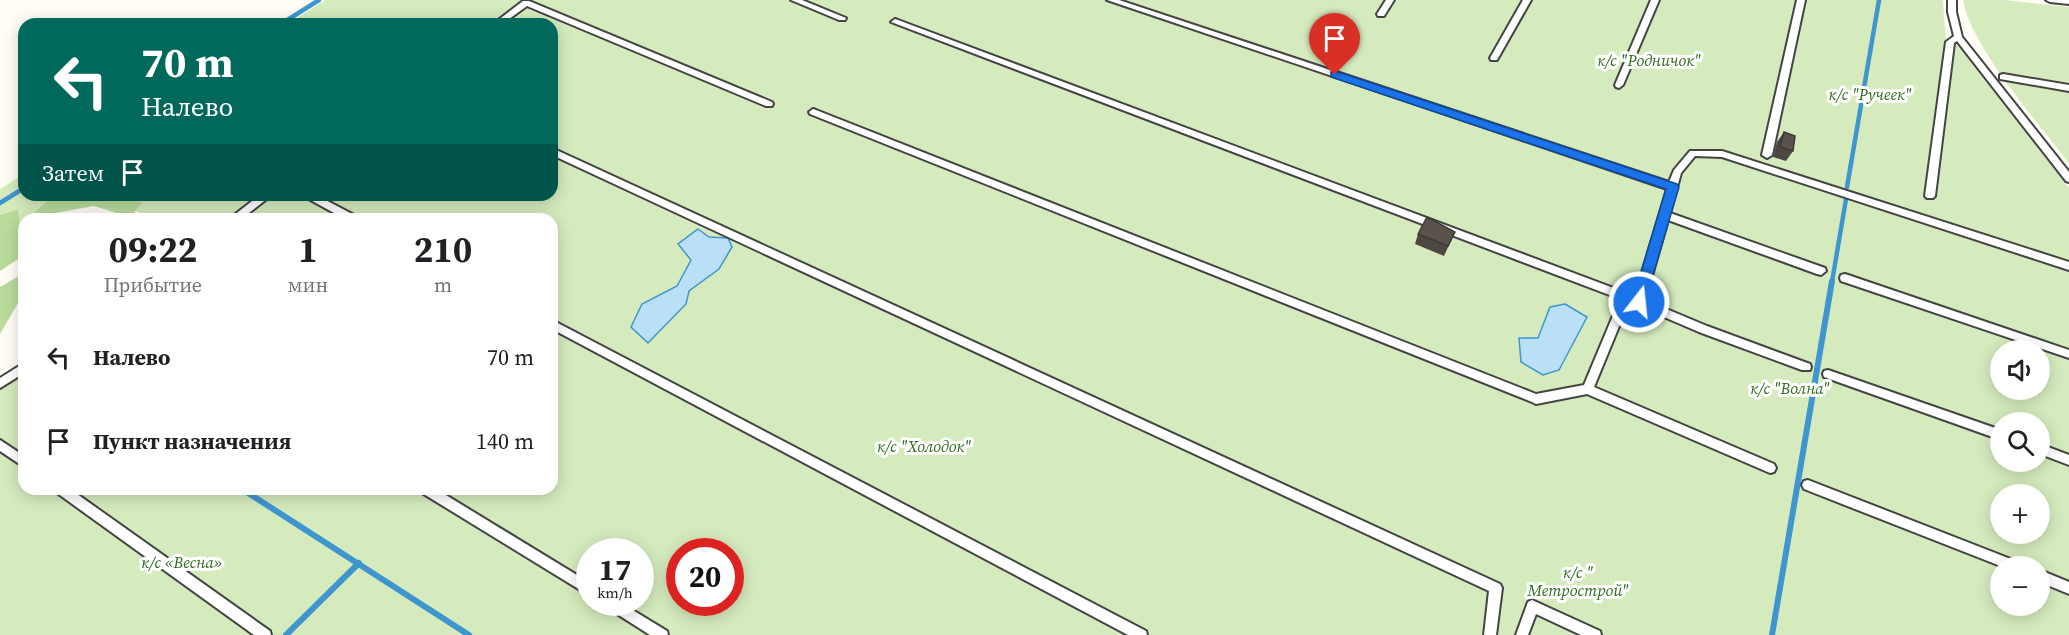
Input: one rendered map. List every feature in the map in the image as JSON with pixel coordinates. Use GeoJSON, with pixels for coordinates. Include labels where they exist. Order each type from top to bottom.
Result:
{"type":"FeatureCollection","features":[{"type":"Feature","properties":{"kind":"lane"},"geometry":{"type":"LineString","coordinates":[[795,0],[842,18]]}},
{"type":"Feature","properties":{"kind":"lane"},"geometry":{"type":"LineString","coordinates":[[1110,0],[1673,187]]}},
{"type":"Feature","properties":{"kind":"lane"},"geometry":{"type":"LineString","coordinates":[[1381,14],[1390,0]]}},
{"type":"Feature","properties":{"kind":"lane"},"geometry":{"type":"LineString","coordinates":[[1494,58],[1527,0]]}},
{"type":"Feature","properties":{"kind":"lane"},"geometry":{"type":"LineString","coordinates":[[1619,85],[1654,0]]}},
{"type":"Feature","properties":{"kind":"lane"},"geometry":{"type":"LineString","coordinates":[[1767,155],[1801,0]]}},
{"type":"Feature","properties":{"kind":"lane"},"geometry":{"type":"LineString","coordinates":[[1952,0],[1952,12],[1958,37],[2069,179]]}},
{"type":"Feature","properties":{"kind":"lane"},"geometry":{"type":"LineString","coordinates":[[2050,0],[2069,2]]}},
{"type":"Feature","properties":{"kind":"lane"},"geometry":{"type":"LineString","coordinates":[[504,18],[523,1],[769,104]]}},
{"type":"Feature","properties":{"kind":"lane"},"geometry":{"type":"LineString","coordinates":[[895,22],[1806,367]]}},
{"type":"Feature","properties":{"kind":"lane"},"geometry":{"type":"LineString","coordinates":[[1930,195],[1950,42],[1958,37]]}},
{"type":"Feature","properties":{"kind":"lane"},"geometry":{"type":"LineString","coordinates":[[2003,77],[2069,88]]}},
{"type":"Feature","properties":{"kind":"lane"},"geometry":{"type":"LineString","coordinates":[[813,112],[1536,399],[1588,389],[1770,468]]}},
{"type":"Feature","properties":{"kind":"lane"},"geometry":{"type":"LineString","coordinates":[[1639,302],[1677,172],[1693,153],[1722,154],[2069,266]]}},
{"type":"Feature","properties":{"kind":"lane"},"geometry":{"type":"LineString","coordinates":[[558,154],[1496,588],[1490,635]]}},
{"type":"Feature","properties":{"kind":"lane"},"geometry":{"type":"LineString","coordinates":[[242,213],[259,201]]}},
{"type":"Feature","properties":{"kind":"lane"},"geometry":{"type":"LineString","coordinates":[[319,201],[342,213]]}},
{"type":"Feature","properties":{"kind":"lane"},"geometry":{"type":"LineString","coordinates":[[1665,215],[1821,271]]}},
{"type":"Feature","properties":{"kind":"lane"},"geometry":{"type":"LineString","coordinates":[[1845,278],[2069,354]]}},
{"type":"Feature","properties":{"kind":"lane"},"geometry":{"type":"LineString","coordinates":[[1588,389],[1626,297]]}},
{"type":"Feature","properties":{"kind":"lane"},"geometry":{"type":"LineString","coordinates":[[558,327],[1142,635]]}},
{"type":"Feature","properties":{"kind":"lane"},"geometry":{"type":"LineString","coordinates":[[0,384],[18,371]]}},
{"type":"Feature","properties":{"kind":"lane"},"geometry":{"type":"LineString","coordinates":[[1828,374],[1990,431]]}},
{"type":"Feature","properties":{"kind":"lane"},"geometry":{"type":"LineString","coordinates":[[0,445],[18,458]]}},
{"type":"Feature","properties":{"kind":"lane"},"geometry":{"type":"LineString","coordinates":[[2050,453],[2069,460]]}},
{"type":"Feature","properties":{"kind":"lane"},"geometry":{"type":"LineString","coordinates":[[1808,485],[1990,557]]}},
{"type":"Feature","properties":{"kind":"lane"},"geometry":{"type":"LineString","coordinates":[[70,495],[265,635]]}},
{"type":"Feature","properties":{"kind":"lane"},"geometry":{"type":"LineString","coordinates":[[436,495],[576,581]]}},
{"type":"Feature","properties":{"kind":"lane"},"geometry":{"type":"LineString","coordinates":[[2050,580],[2069,588]]}},
{"type":"Feature","properties":{"kind":"lane"},"geometry":{"type":"LineString","coordinates":[[1522,635],[1532,606],[1595,635]]}},
{"type":"Feature","properties":{"kind":"lane"},"geometry":{"type":"LineString","coordinates":[[631,616],[662,635]]}},
{"type":"Feature","properties":{"kind":"green space"},"geometry":{"type":"Polygon","coordinates":[[[325,0],[1943,0],[1946,41],[1958,45],[2069,188],[2069,635],[0,635],[0,390],[18,377],[18,495],[558,495],[558,213],[140,213],[118,201],[558,201],[558,18],[297,18],[325,0]]]}},
{"type":"Feature","properties":{"kind":"green space"},"geometry":{"type":"Polygon","coordinates":[[[1963,0],[2004,0],[2069,7],[2069,163],[2024,107],[1992,62],[1969,19],[1963,0]]]}},
{"type":"Feature","properties":{"kind":"green space"},"geometry":{"type":"Polygon","coordinates":[[[18,178],[18,201],[48,201],[35,213],[18,213],[18,209],[0,215],[0,189],[18,178]]]}},
{"type":"Feature","properties":{"kind":"green space"},"geometry":{"type":"Polygon","coordinates":[[[47,201],[138,201],[142,203],[133,213],[117,213],[94,206],[55,213],[34,213],[47,201]]]}},
{"type":"Feature","properties":{"kind":"green space"},"geometry":{"type":"Polygon","coordinates":[[[18,209],[18,259],[0,271],[0,215],[18,209]]]}},
{"type":"Feature","properties":{"kind":"green space"},"geometry":{"type":"Polygon","coordinates":[[[18,276],[18,303],[0,334],[0,287],[18,276]]]}},
{"type":"Feature","properties":{"kind":"water"},"geometry":{"type":"Polygon","coordinates":[[[698,229],[709,237],[728,238],[732,247],[719,269],[689,291],[686,304],[648,343],[631,327],[642,304],[677,286],[691,260],[678,244],[698,229]]]}},
{"type":"Feature","properties":{"kind":"water"},"geometry":{"type":"Polygon","coordinates":[[[1565,304],[1587,317],[1559,370],[1543,375],[1521,362],[1519,338],[1538,338],[1550,307],[1565,304]]]}},
{"type":"Feature","properties":{"kind":"building"},"geometry":{"type":"Polygon","coordinates":[[[1784,132],[1795,136],[1793,151],[1780,147],[1784,132]]]}},
{"type":"Feature","properties":{"kind":"building"},"geometry":{"type":"Polygon","coordinates":[[[1427,217],[1455,232],[1448,246],[1418,234],[1427,217]]]}},
{"type":"Feature","properties":{"kind":"waterway"},"geometry":{"type":"LineString","coordinates":[[290,18],[319,0]]}},
{"type":"Feature","properties":{"kind":"waterway"},"geometry":{"type":"LineString","coordinates":[[1847,187],[1879,0]]}},
{"type":"Feature","properties":{"kind":"waterway"},"geometry":{"type":"LineString","coordinates":[[0,203],[18,192]]}},
{"type":"Feature","properties":{"kind":"waterway"},"geometry":{"type":"LineString","coordinates":[[1832,282],[1846,199]]}},
{"type":"Feature","properties":{"kind":"waterway"},"geometry":{"type":"LineString","coordinates":[[1772,635],[1832,281]]}},
{"type":"Feature","properties":{"kind":"waterway"},"geometry":{"type":"LineString","coordinates":[[251,495],[358,564]]}},
{"type":"Feature","properties":{"kind":"waterway"},"geometry":{"type":"LineString","coordinates":[[286,635],[358,564]]}},
{"type":"Feature","properties":{"kind":"waterway"},"geometry":{"type":"LineString","coordinates":[[358,564],[469,635]]}},
{"type":"Feature","properties":{"kind":"route"},"geometry":{"type":"LineString","coordinates":[[1335,75],[1673,187],[1639,302]]}},
{"type":"Feature","properties":{"kind":"park label","name":"к/с \"Родничок\""},"geometry":{"type":"Point","coordinates":[1649,60]}},
{"type":"Feature","properties":{"kind":"park label","name":"к/с \"Ручеек\""},"geometry":{"type":"Point","coordinates":[1870,94]}},
{"type":"Feature","properties":{"kind":"park label","name":"к/с \"Волна\""},"geometry":{"type":"Point","coordinates":[1790,388]}},
{"type":"Feature","properties":{"kind":"park label","name":"к/с \"Холодок\""},"geometry":{"type":"Point","coordinates":[924,446]}},
{"type":"Feature","properties":{"kind":"park label","name":"к/с «Весна»"},"geometry":{"type":"Point","coordinates":[182,562]}},
{"type":"Feature","properties":{"kind":"park label","name":"к/с \" Метрострой\""},"geometry":{"type":"Point","coordinates":[1578,581]}}]}
